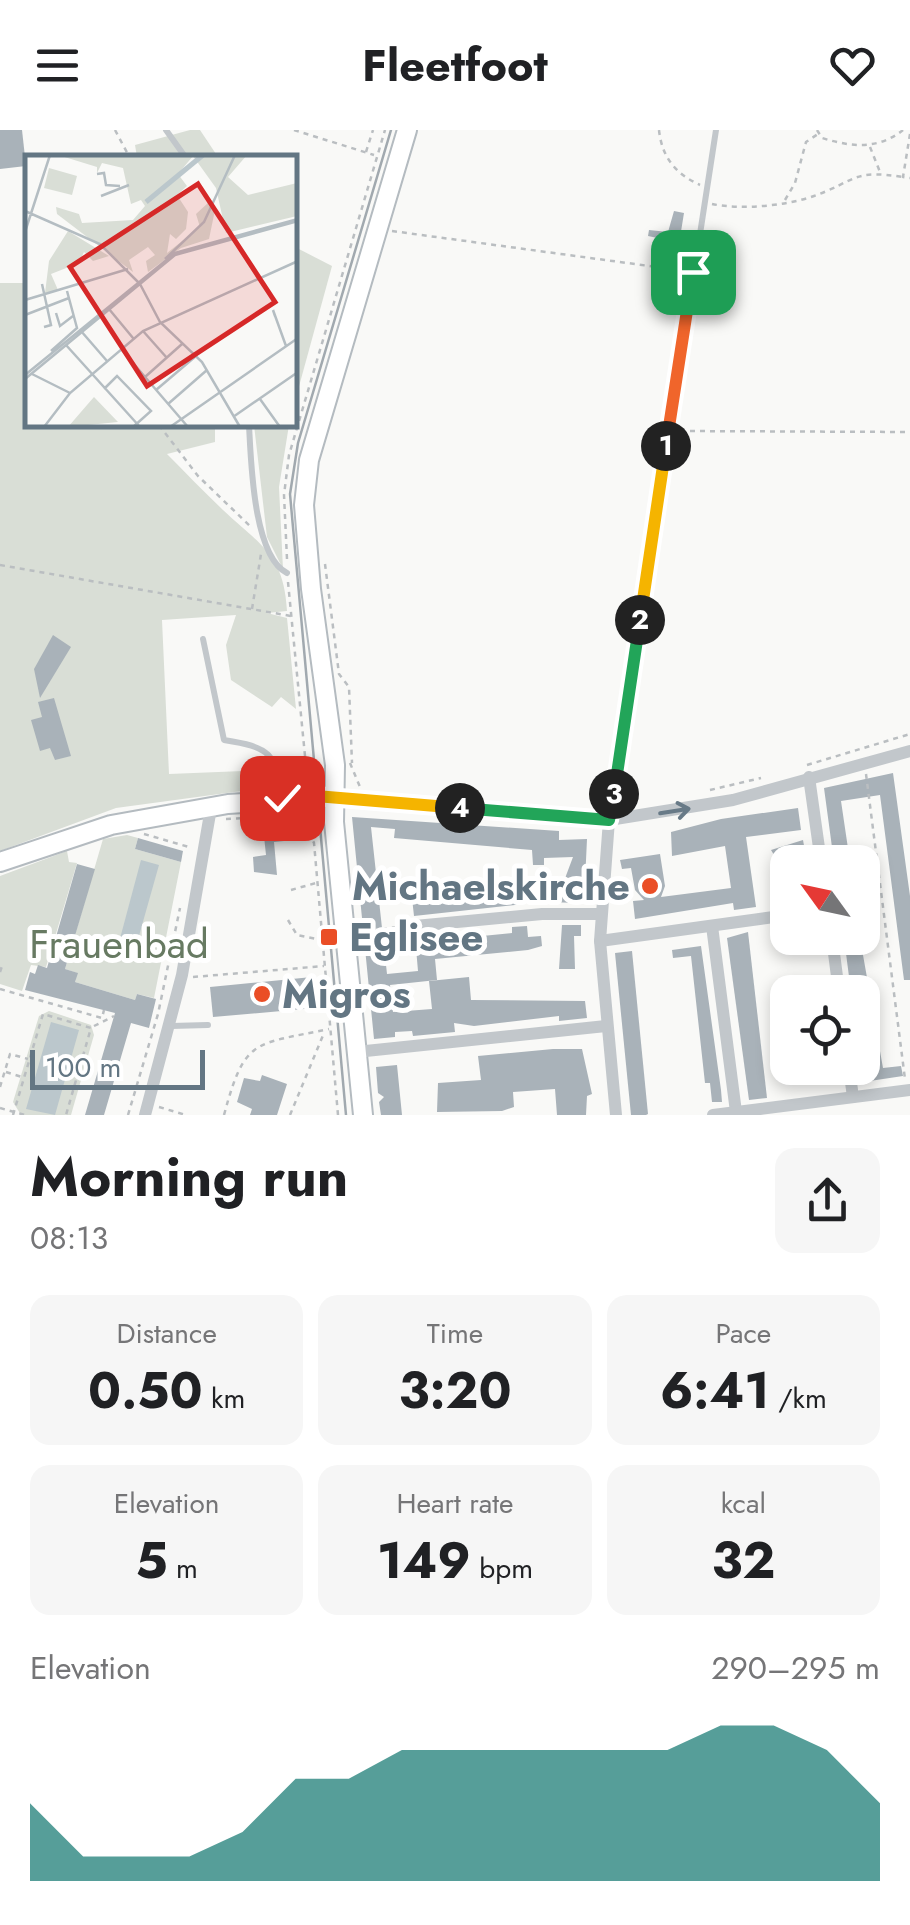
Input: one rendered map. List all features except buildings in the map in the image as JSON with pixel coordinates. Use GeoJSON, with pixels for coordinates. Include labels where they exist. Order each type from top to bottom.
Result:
{"type":"FeatureCollection","features":[{"type":"Feature","properties":{"kind":"main road"},"geometry":{"type":"LineString","coordinates":[[363,1115],[334,797],[343,764],[311,589],[304,506],[309,460],[407,130]]}},
{"type":"Feature","properties":{"kind":"main road"},"geometry":{"type":"LineString","coordinates":[[0,862],[111,824],[211,811],[289,794],[334,797]]}},
{"type":"Feature","properties":{"kind":"street"},"geometry":{"type":"LineString","coordinates":[[334,797],[609,820],[676,812],[910,751]]}},
{"type":"Feature","properties":{"kind":"street"},"geometry":{"type":"LineString","coordinates":[[808,777],[819,845]]}},
{"type":"Feature","properties":{"kind":"street"},"geometry":{"type":"LineString","coordinates":[[147,1109],[182,975],[211,811]]}},
{"type":"Feature","properties":{"kind":"street"},"geometry":{"type":"LineString","coordinates":[[609,820],[600,942],[616,1115]]}},
{"type":"Feature","properties":{"kind":"street"},"geometry":{"type":"LineString","coordinates":[[415,926],[542,914],[600,914]]}},
{"type":"Feature","properties":{"kind":"street"},"geometry":{"type":"LineString","coordinates":[[600,942],[770,918]]}},
{"type":"Feature","properties":{"kind":"street"},"geometry":{"type":"LineString","coordinates":[[712,926],[736,1112]]}},
{"type":"Feature","properties":{"kind":"street"},"geometry":{"type":"LineString","coordinates":[[356,1052],[606,1026]]}},
{"type":"Feature","properties":{"kind":"street"},"geometry":{"type":"LineString","coordinates":[[851,1085],[853,1097]]}},
{"type":"Feature","properties":{"kind":"street"},"geometry":{"type":"LineString","coordinates":[[713,1115],[908,1090]]}},
{"type":"Feature","properties":{"kind":"lane"},"geometry":{"type":"LineString","coordinates":[[166,130],[184,155]]}},
{"type":"Feature","properties":{"kind":"lane"},"geometry":{"type":"LineString","coordinates":[[609,820],[716,130]]}},
{"type":"Feature","properties":{"kind":"lane"},"geometry":{"type":"LineString","coordinates":[[249,428],[252,485],[264,538],[280,570],[288,573]]}},
{"type":"Feature","properties":{"kind":"lane"},"geometry":{"type":"LineString","coordinates":[[203,639],[224,740],[252,744],[271,755],[289,794]]}},
{"type":"Feature","properties":{"kind":"lane"},"geometry":{"type":"LineString","coordinates":[[170,1026],[208,1025]]}},
{"type":"Feature","properties":{"kind":"path"},"geometry":{"type":"LineString","coordinates":[[114,130],[128,155]]}},
{"type":"Feature","properties":{"kind":"path"},"geometry":{"type":"LineString","coordinates":[[294,130],[376,156]]}},
{"type":"Feature","properties":{"kind":"path"},"geometry":{"type":"LineString","coordinates":[[366,153],[373,130]]}},
{"type":"Feature","properties":{"kind":"path"},"geometry":{"type":"LineString","coordinates":[[298,424],[385,130]]}},
{"type":"Feature","properties":{"kind":"path"},"geometry":{"type":"LineString","coordinates":[[659,130],[669,162],[681,176],[700,185]]}},
{"type":"Feature","properties":{"kind":"path"},"geometry":{"type":"LineString","coordinates":[[784,201],[795,183],[806,142],[818,132],[836,142],[870,146],[884,143],[902,130]]}},
{"type":"Feature","properties":{"kind":"path"},"geometry":{"type":"LineString","coordinates":[[903,176],[910,134]]}},
{"type":"Feature","properties":{"kind":"path"},"geometry":{"type":"LineString","coordinates":[[870,146],[880,173]]}},
{"type":"Feature","properties":{"kind":"path"},"geometry":{"type":"LineString","coordinates":[[704,203],[728,208],[811,198],[868,172],[910,178]]}},
{"type":"Feature","properties":{"kind":"path"},"geometry":{"type":"LineString","coordinates":[[389,230],[693,272]]}},
{"type":"Feature","properties":{"kind":"path"},"geometry":{"type":"LineString","coordinates":[[161,428],[198,476],[264,538],[252,609]]}},
{"type":"Feature","properties":{"kind":"path"},"geometry":{"type":"LineString","coordinates":[[289,794],[304,768],[284,495],[297,428]]}},
{"type":"Feature","properties":{"kind":"path"},"geometry":{"type":"LineString","coordinates":[[668,431],[910,432]]}},
{"type":"Feature","properties":{"kind":"path"},"geometry":{"type":"LineString","coordinates":[[325,564],[339,674],[349,687],[343,764],[358,786],[372,789]]}},
{"type":"Feature","properties":{"kind":"path"},"geometry":{"type":"LineString","coordinates":[[0,565],[292,616]]}},
{"type":"Feature","properties":{"kind":"path"},"geometry":{"type":"LineString","coordinates":[[795,769],[910,734]]}},
{"type":"Feature","properties":{"kind":"path"},"geometry":{"type":"LineString","coordinates":[[864,763],[908,1090]]}},
{"type":"Feature","properties":{"kind":"path"},"geometry":{"type":"LineString","coordinates":[[304,768],[343,764]]}},
{"type":"Feature","properties":{"kind":"path"},"geometry":{"type":"LineString","coordinates":[[697,793],[762,778]]}},
{"type":"Feature","properties":{"kind":"path"},"geometry":{"type":"LineString","coordinates":[[211,811],[237,822],[302,815],[314,843],[338,1115]]}},
{"type":"Feature","properties":{"kind":"path"},"geometry":{"type":"LineString","coordinates":[[144,834],[206,850]]}},
{"type":"Feature","properties":{"kind":"path"},"geometry":{"type":"LineString","coordinates":[[291,890],[297,885],[318,883]]}},
{"type":"Feature","properties":{"kind":"path"},"geometry":{"type":"LineString","coordinates":[[128,1115],[158,1014],[181,903]]}},
{"type":"Feature","properties":{"kind":"path"},"geometry":{"type":"LineString","coordinates":[[288,920],[297,934],[323,940]]}},
{"type":"Feature","properties":{"kind":"path"},"geometry":{"type":"LineString","coordinates":[[358,930],[415,926]]}},
{"type":"Feature","properties":{"kind":"path"},"geometry":{"type":"LineString","coordinates":[[0,972],[2,966]]}},
{"type":"Feature","properties":{"kind":"path"},"geometry":{"type":"LineString","coordinates":[[182,975],[325,966]]}},
{"type":"Feature","properties":{"kind":"path"},"geometry":{"type":"LineString","coordinates":[[0,989],[102,1018],[114,1016]]}},
{"type":"Feature","properties":{"kind":"path"},"geometry":{"type":"LineString","coordinates":[[66,1115],[92,1028],[104,1010]]}},
{"type":"Feature","properties":{"kind":"path"},"geometry":{"type":"LineString","coordinates":[[14,1114],[43,1014],[92,1028]]}},
{"type":"Feature","properties":{"kind":"path"},"geometry":{"type":"LineString","coordinates":[[224,1115],[243,1056],[266,1043],[328,1030]]}},
{"type":"Feature","properties":{"kind":"path"},"geometry":{"type":"LineString","coordinates":[[290,1115],[328,1030]]}},
{"type":"Feature","properties":{"kind":"path"},"geometry":{"type":"LineString","coordinates":[[0,1087],[10,1054],[30,1060]]}},
{"type":"Feature","properties":{"kind":"path"},"geometry":{"type":"LineString","coordinates":[[4,1072],[24,1078]]}},
{"type":"Feature","properties":{"kind":"path"},"geometry":{"type":"LineString","coordinates":[[0,1108],[25,1115]]}},
{"type":"Feature","properties":{"kind":"path"},"geometry":{"type":"LineString","coordinates":[[147,1109],[186,1115]]}},
{"type":"Feature","properties":{"kind":"green space"},"geometry":{"type":"Polygon","coordinates":[[[200,130],[217,155],[137,155],[135,145],[200,130]]]}},
{"type":"Feature","properties":{"kind":"green space"},"geometry":{"type":"Polygon","coordinates":[[[298,249],[332,266],[298,390],[298,249]]]}},
{"type":"Feature","properties":{"kind":"green space"},"geometry":{"type":"Polygon","coordinates":[[[0,283],[25,283],[25,428],[215,428],[215,442],[167,454],[259,542],[275,563],[287,611],[267,613],[287,618],[296,709],[281,697],[272,707],[231,680],[226,645],[236,615],[162,620],[169,774],[243,771],[249,790],[116,808],[0,851],[0,283]]]}},
{"type":"Feature","properties":{"kind":"green space"},"geometry":{"type":"Polygon","coordinates":[[[254,428],[289,428],[279,487],[283,569],[267,537],[254,428]]]}},
{"type":"Feature","properties":{"kind":"green space","name":"Frauenbad"},"geometry":{"type":"Polygon","coordinates":[[[127,835],[138,838],[135,849],[181,862],[154,998],[137,994],[135,1000],[75,982],[77,973],[65,969],[103,839],[127,835]]]}},
{"type":"Feature","properties":{"kind":"green space"},"geometry":{"type":"Polygon","coordinates":[[[67,851],[69,862],[77,863],[46,967],[31,965],[22,991],[0,984],[0,876],[67,851]]]}},
{"type":"Feature","properties":{"kind":"green space"},"geometry":{"type":"Polygon","coordinates":[[[49,1011],[91,1025],[94,1035],[71,1115],[21,1115],[13,1102],[39,1016],[49,1011]]]}},
{"type":"Feature","properties":{"kind":"shaded area","name":"Frauenbad"},"geometry":{"type":"Polygon","coordinates":[[[141,860],[159,865],[135,950],[118,946],[141,860]]]}},
{"type":"Feature","properties":{"kind":"shaded area"},"geometry":{"type":"Polygon","coordinates":[[[51,1022],[79,1030],[55,1115],[26,1109],[51,1022]]]}},
{"type":"Feature","properties":{"kind":"tram line"},"geometry":{"type":"LineString","coordinates":[[346,1115],[290,494],[298,443],[391,130]]}},
{"type":"Feature","properties":{"kind":"place","name":"Michaelskirche"},"geometry":{"type":"Point","coordinates":[650,886]}},
{"type":"Feature","properties":{"kind":"place","name":"Eglisee"},"geometry":{"type":"Point","coordinates":[329,937]}},
{"type":"Feature","properties":{"kind":"place","name":"Migros"},"geometry":{"type":"Point","coordinates":[262,994]}},
{"type":"Feature","properties":{"kind":"route"},"geometry":{"type":"LineString","coordinates":[[282,798],[316,796],[609,820],[693,272]]}}]}
